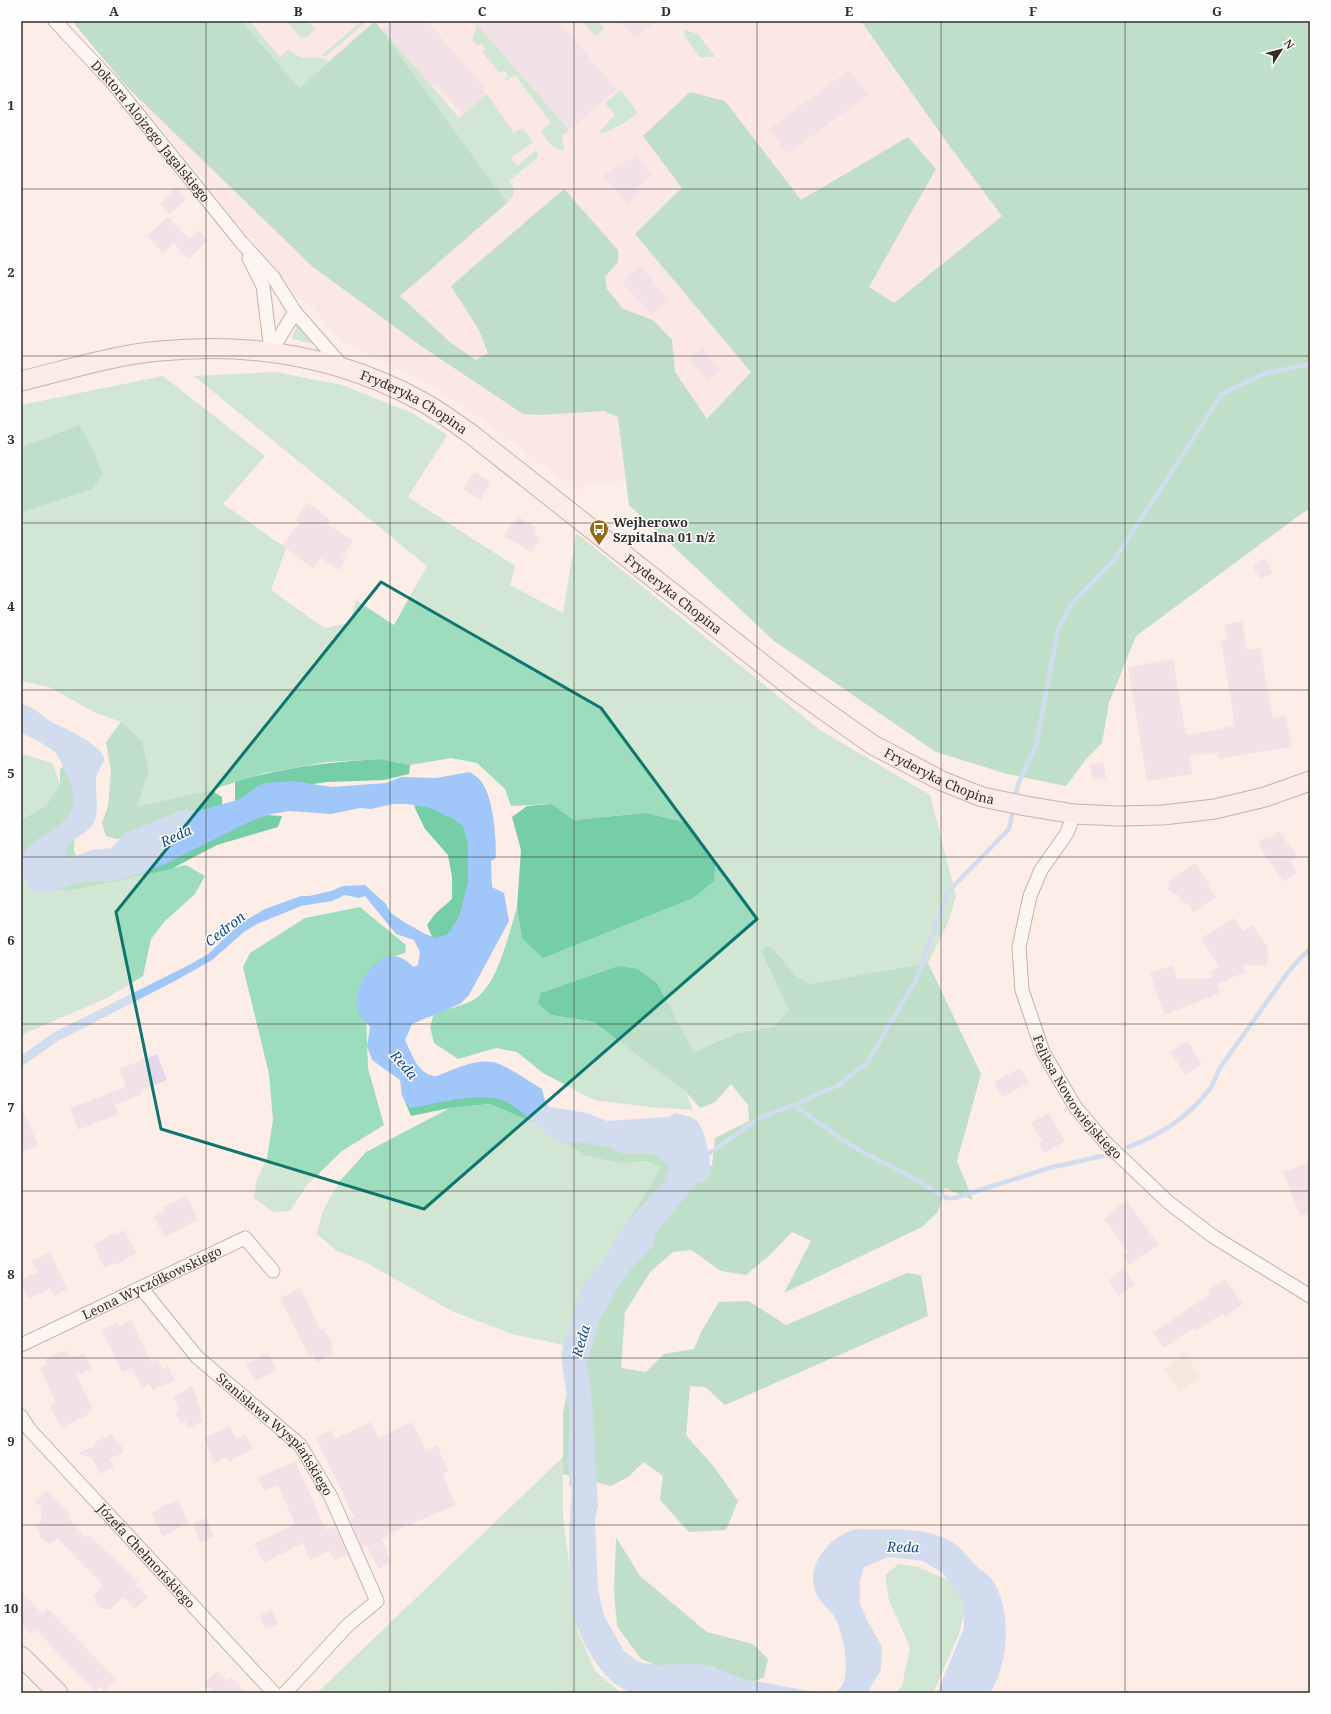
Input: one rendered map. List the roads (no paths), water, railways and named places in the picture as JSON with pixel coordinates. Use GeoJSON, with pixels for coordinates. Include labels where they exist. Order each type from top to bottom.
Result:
{"type":"FeatureCollection","features":[{"type":"Feature","properties":{"kind":"street","name":"Doktora Alojzego Jagalskiego"},"geometry":{"type":"LineString","coordinates":[[55,21],[112,82],[242,243],[273,277],[295,312],[342,366]]}},
{"type":"Feature","properties":{"kind":"street","name":"Doktora Alojzego Jagalskiego"},"geometry":{"type":"LineString","coordinates":[[242,243],[263,286],[271,351]]}},
{"type":"Feature","properties":{"kind":"street"},"geometry":{"type":"LineString","coordinates":[[271,351],[295,312]]}},
{"type":"Feature","properties":{"kind":"street","name":"Fryderyka Chopina"},"geometry":{"type":"LineString","coordinates":[[21,381],[122,357],[160,351],[222,348],[271,351],[342,366],[374,378],[421,401],[471,434],[798,692],[873,745],[942,781],[982,797],[1074,814],[1118,816],[1163,815],[1214,809],[1265,797],[1310,781]]}},
{"type":"Feature","properties":{"kind":"street","name":"Feliksa Nowowiejskiego"},"geometry":{"type":"LineString","coordinates":[[1074,814],[1066,833],[1041,870],[1030,896],[1019,947],[1022,990],[1044,1052],[1081,1114],[1105,1142],[1168,1202],[1214,1237],[1310,1296]]}},
{"type":"Feature","properties":{"kind":"street","name":"Leona Wyczółkowskiego"},"geometry":{"type":"LineString","coordinates":[[21,1345],[142,1289],[245,1238],[273,1271]]}},
{"type":"Feature","properties":{"kind":"street","name":"Stanisława Wyspiańskiego"},"geometry":{"type":"LineString","coordinates":[[142,1289],[197,1357],[300,1445],[331,1497],[377,1601],[348,1625],[285,1693]]}},
{"type":"Feature","properties":{"kind":"street","name":"Józefa Chełmońskiego"},"geometry":{"type":"LineString","coordinates":[[21,1416],[29,1429],[274,1693]]}},
{"type":"Feature","properties":{"kind":"street"},"geometry":{"type":"LineString","coordinates":[[21,1656],[58,1693]]}},
{"type":"Feature","properties":{"kind":"water","name":"Reda"},"geometry":{"type":"Polygon","coordinates":[[[21,704],[31,707],[51,722],[90,742],[96,747],[104,758],[96,779],[96,817],[91,827],[87,831],[69,844],[65,855],[70,858],[92,850],[112,848],[125,833],[182,810],[198,811],[234,801],[242,798],[259,785],[266,783],[293,781],[332,787],[386,783],[401,777],[436,778],[470,772],[480,780],[485,787],[488,796],[495,829],[496,858],[491,861],[492,887],[504,893],[509,921],[469,995],[460,1004],[412,1024],[405,1040],[416,1063],[425,1072],[430,1075],[437,1076],[475,1062],[491,1062],[499,1064],[516,1072],[542,1089],[545,1101],[550,1107],[587,1113],[607,1121],[668,1117],[675,1113],[689,1117],[696,1120],[702,1130],[710,1161],[711,1174],[702,1182],[698,1182],[657,1231],[652,1247],[632,1268],[618,1288],[600,1319],[587,1363],[592,1400],[598,1507],[595,1518],[598,1590],[604,1616],[624,1651],[637,1661],[660,1665],[690,1663],[710,1666],[744,1679],[819,1693],[634,1693],[623,1689],[613,1682],[603,1672],[588,1649],[577,1624],[571,1604],[569,1538],[572,1488],[569,1484],[570,1473],[567,1465],[570,1417],[561,1356],[583,1284],[602,1264],[620,1231],[664,1181],[669,1168],[664,1161],[654,1154],[623,1154],[610,1148],[582,1142],[563,1144],[519,1110],[502,1100],[477,1097],[410,1108],[402,1096],[400,1080],[372,1060],[367,1046],[370,1027],[359,1014],[357,1003],[358,993],[366,974],[380,960],[389,957],[398,957],[414,967],[418,965],[420,952],[414,940],[396,934],[365,896],[359,898],[345,895],[332,901],[301,906],[257,924],[244,932],[212,960],[173,982],[58,1041],[21,1067],[21,1056],[53,1033],[191,964],[208,954],[241,923],[265,909],[301,896],[309,896],[331,891],[343,886],[365,885],[385,903],[391,913],[404,922],[425,934],[437,938],[448,934],[459,917],[468,881],[468,844],[463,826],[451,817],[431,808],[407,804],[393,804],[371,809],[360,808],[331,814],[289,811],[267,815],[249,822],[163,865],[130,876],[107,882],[81,882],[52,891],[39,893],[34,891],[26,884],[22,873],[21,862],[30,845],[66,819],[71,813],[74,799],[66,772],[55,752],[21,733],[21,704]]]}},
{"type":"Feature","properties":{"kind":"water","name":"Reda"},"geometry":{"type":"Polygon","coordinates":[[[858,1529],[910,1530],[939,1536],[956,1545],[976,1566],[990,1577],[997,1589],[1002,1603],[1006,1635],[1001,1667],[990,1693],[937,1693],[964,1628],[963,1603],[944,1574],[923,1561],[889,1557],[864,1567],[860,1580],[860,1604],[882,1647],[881,1670],[867,1693],[835,1693],[842,1686],[844,1681],[846,1666],[844,1648],[837,1622],[834,1616],[818,1597],[813,1584],[813,1577],[816,1564],[822,1552],[837,1538],[845,1533],[858,1529]]]}},
{"type":"Feature","properties":{"kind":"waterway"},"geometry":{"type":"LineString","coordinates":[[1015,799],[1018,784],[1036,746],[1058,630],[1071,605],[1115,559],[1222,394],[1266,373],[1310,364]]}},
{"type":"Feature","properties":{"kind":"waterway"},"geometry":{"type":"LineString","coordinates":[[704,1157],[759,1118],[794,1105],[839,1085],[867,1063],[916,980],[948,892],[1009,829],[1013,809]]}},
{"type":"Feature","properties":{"kind":"waterway"},"geometry":{"type":"LineString","coordinates":[[1128,1147],[1163,1131],[1183,1117],[1201,1100],[1211,1088],[1220,1068],[1291,968],[1310,949]]}},
{"type":"Feature","properties":{"kind":"waterway"},"geometry":{"type":"LineString","coordinates":[[794,1105],[850,1145],[917,1180],[946,1198],[955,1198],[1049,1168],[1102,1156]]}},
{"type":"Feature","properties":{"kind":"place","name":"Wejherowo Szpitalna 01 n/ż"},"geometry":{"type":"Point","coordinates":[599,546]}},
{"type":"Feature","properties":{"kind":"water label","name":"Cedron"},"geometry":{"type":"Point","coordinates":[225,929]}}]}
